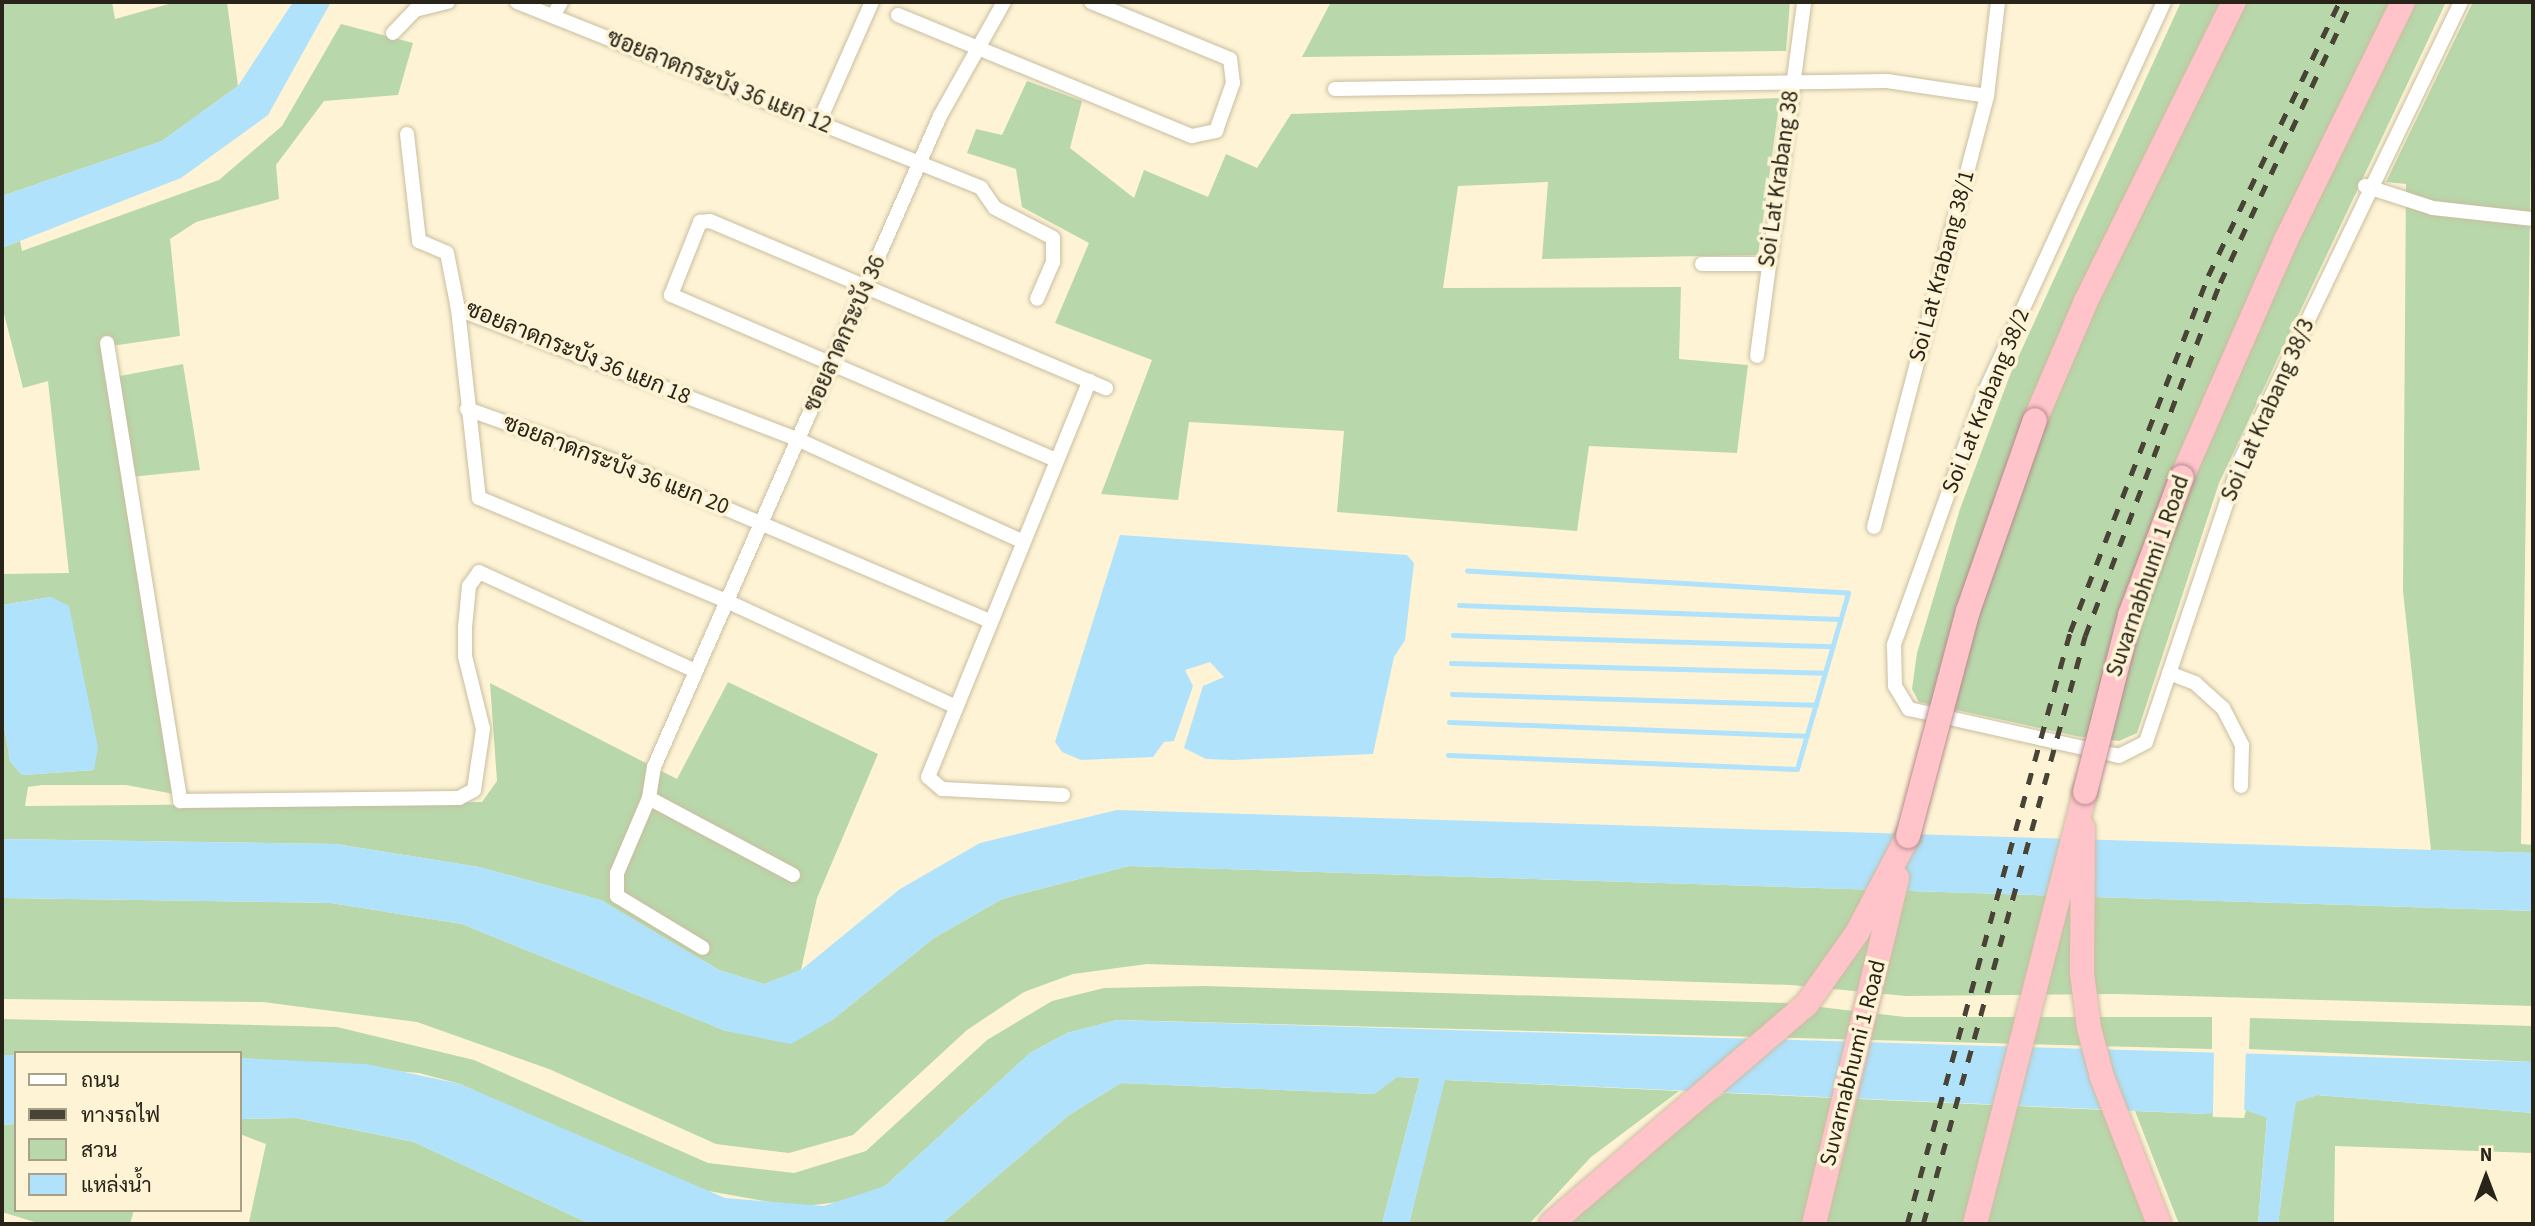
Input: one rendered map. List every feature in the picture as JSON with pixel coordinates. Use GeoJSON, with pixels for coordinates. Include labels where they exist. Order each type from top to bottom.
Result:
{"type":"FeatureCollection","features":[{"type":"Feature","properties":{"kind":"highway","name":"Suvarnabhumi 1 Road"},"geometry":{"type":"LineString","coordinates":[[1814,1224],[1908,836],[2011,480],[2086,301],[2234,2]]}},
{"type":"Feature","properties":{"kind":"highway","name":"Suvarnabhumi 1 Road"},"geometry":{"type":"LineString","coordinates":[[1975,1224],[2130,615],[2187,464],[2280,253],[2403,2]]}},
{"type":"Feature","properties":{"kind":"highway"},"geometry":{"type":"LineString","coordinates":[[2085,792],[2082,973],[2089,1028],[2102,1077],[2159,1224]]}},
{"type":"Feature","properties":{"kind":"highway"},"geometry":{"type":"LineString","coordinates":[[1554,1221],[1806,1005],[1857,933],[1908,836]]}},
{"type":"Feature","properties":{"kind":"street"},"geometry":{"type":"LineString","coordinates":[[393,33],[415,10],[448,2]]}},
{"type":"Feature","properties":{"kind":"street","name":"ซอยลาดกระบัง 36 แยก 12"},"geometry":{"type":"LineString","coordinates":[[517,2],[981,188],[995,208],[1049,233],[1053,262],[1037,299]]}},
{"type":"Feature","properties":{"kind":"street"},"geometry":{"type":"LineString","coordinates":[[553,16],[561,2]]}},
{"type":"Feature","properties":{"kind":"street"},"geometry":{"type":"LineString","coordinates":[[819,121],[872,2]]}},
{"type":"Feature","properties":{"kind":"street","name":"ซอยลาดกระบัง 36"},"geometry":{"type":"LineString","coordinates":[[703,948],[617,896],[617,873],[649,798],[654,767],[695,671],[731,603],[865,286],[920,165],[978,47],[1004,2]]}},
{"type":"Feature","properties":{"kind":"street"},"geometry":{"type":"LineString","coordinates":[[898,15],[1192,136],[1210,136],[1225,113],[1235,73],[1230,59],[1091,2]]}},
{"type":"Feature","properties":{"kind":"street","name":"Soi Lat Krabang 38"},"geometry":{"type":"LineString","coordinates":[[1757,356],[1766,264],[1804,2]]}},
{"type":"Feature","properties":{"kind":"street","name":"Soi Lat Krabang 38/1"},"geometry":{"type":"LineString","coordinates":[[1874,527],[1987,96],[1998,2]]}},
{"type":"Feature","properties":{"kind":"street","name":"Soi Lat Krabang 38/2"},"geometry":{"type":"LineString","coordinates":[[2014,732],[1909,709],[1895,686],[1894,645],[1984,393],[2164,2]]}},
{"type":"Feature","properties":{"kind":"street","name":"Soi Lat Krabang 38/3"},"geometry":{"type":"LineString","coordinates":[[2014,732],[2131,754],[2146,742],[2242,457],[2368,187],[2461,2]]}},
{"type":"Feature","properties":{"kind":"street"},"geometry":{"type":"LineString","coordinates":[[1335,89],[1887,81],[1987,96]]}},
{"type":"Feature","properties":{"kind":"street","name":"ซอยลาดกระบัง 36 แยก 18"},"geometry":{"type":"LineString","coordinates":[[407,134],[419,241],[447,253],[458,309],[799,440],[1022,541]]}},
{"type":"Feature","properties":{"kind":"street"},"geometry":{"type":"LineString","coordinates":[[2368,187],[2433,208],[2533,219]]}},
{"type":"Feature","properties":{"kind":"street"},"geometry":{"type":"LineString","coordinates":[[1056,460],[671,295],[685,255],[704,219],[1106,388]]}},
{"type":"Feature","properties":{"kind":"street"},"geometry":{"type":"LineString","coordinates":[[1702,264],[1766,264]]}},
{"type":"Feature","properties":{"kind":"street"},"geometry":{"type":"LineString","coordinates":[[458,309],[479,498],[731,603],[956,707]]}},
{"type":"Feature","properties":{"kind":"street"},"geometry":{"type":"LineString","coordinates":[[107,343],[180,801],[459,798],[474,790],[484,729],[465,656],[465,627],[469,586],[479,572],[695,671]]}},
{"type":"Feature","properties":{"kind":"street"},"geometry":{"type":"LineString","coordinates":[[1063,795],[1032,798],[931,784],[931,765],[1090,381]]}},
{"type":"Feature","properties":{"kind":"street","name":"ซอยลาดกระบัง 36 แยก 20"},"geometry":{"type":"LineString","coordinates":[[467,409],[764,523],[989,621]]}},
{"type":"Feature","properties":{"kind":"street"},"geometry":{"type":"LineString","coordinates":[[2169,673],[2195,683],[2223,708],[2242,745],[2241,786]]}},
{"type":"Feature","properties":{"kind":"street"},"geometry":{"type":"LineString","coordinates":[[649,798],[793,876]]}},
{"type":"Feature","properties":{"kind":"green space"},"geometry":{"type":"Polygon","coordinates":[[[2,2],[112,2],[115,19],[176,2],[227,2],[238,86],[162,141],[2,196],[2,2]]]}},
{"type":"Feature","properties":{"kind":"green space"},"geometry":{"type":"Polygon","coordinates":[[[1331,2],[1790,2],[1786,51],[1302,57],[1331,2]]]}},
{"type":"Feature","properties":{"kind":"green space"},"geometry":{"type":"Polygon","coordinates":[[[2181,2],[2446,2],[2219,483],[2137,733],[2119,741],[2081,737],[1919,702],[1912,689],[1917,653],[1960,509],[2010,375],[2181,2]]]}},
{"type":"Feature","properties":{"kind":"green space"},"geometry":{"type":"Polygon","coordinates":[[[2473,2],[2533,2],[2521,844],[2533,845],[2533,853],[2431,850],[2403,591],[2406,184],[2386,182],[2473,2]]]}},
{"type":"Feature","properties":{"kind":"green space"},"geometry":{"type":"Polygon","coordinates":[[[341,24],[413,43],[398,95],[324,101],[276,165],[279,199],[196,222],[170,239],[180,336],[111,346],[115,377],[183,364],[200,470],[130,477],[174,794],[126,785],[42,785],[28,787],[25,806],[482,802],[497,781],[490,683],[677,779],[728,682],[878,754],[817,898],[801,970],[764,984],[719,970],[601,900],[479,867],[336,844],[2,839],[2,714],[10,761],[22,775],[94,770],[51,597],[2,605],[2,574],[69,573],[48,381],[23,388],[2,306],[2,248],[20,241],[22,251],[219,180],[282,126],[341,24]]]}},
{"type":"Feature","properties":{"kind":"green space"},"geometry":{"type":"Polygon","coordinates":[[[1027,81],[1082,101],[1070,148],[1134,198],[1144,170],[1208,197],[1226,154],[1257,168],[1291,114],[1780,98],[1758,255],[1542,259],[1548,182],[1458,186],[1443,288],[1681,287],[1679,359],[1748,365],[1737,453],[1589,446],[1577,531],[1337,512],[1344,431],[1189,422],[1178,500],[1101,494],[1152,360],[1055,323],[1089,243],[1022,207],[1016,169],[967,153],[976,129],[1002,135],[1027,81]]]}},
{"type":"Feature","properties":{"kind":"green space"},"geometry":{"type":"Polygon","coordinates":[[[1129,866],[2533,911],[2533,1006],[2117,994],[1906,996],[1791,985],[1147,964],[1073,974],[1024,992],[967,1030],[853,1135],[789,1153],[716,1144],[549,1069],[417,1022],[263,1002],[2,999],[2,898],[331,903],[462,924],[726,1031],[831,1021],[934,938],[1002,899],[1129,866]]]}},
{"type":"Feature","properties":{"kind":"green space"},"geometry":{"type":"Polygon","coordinates":[[[1203,986],[1786,1003],[1905,1017],[2212,1017],[2212,1049],[1117,1020],[1067,1033],[1030,1053],[885,1186],[846,1201],[798,1207],[692,1188],[460,1084],[419,1073],[242,1058],[242,1051],[14,1051],[14,1055],[2,1055],[2,1019],[337,1027],[474,1060],[708,1163],[794,1173],[866,1151],[987,1040],[1052,1001],[1104,988],[1203,986]]]}},
{"type":"Feature","properties":{"kind":"green space"},"geometry":{"type":"Polygon","coordinates":[[[2250,1018],[2533,1026],[2533,1062],[2249,1049],[2250,1018]]]}},
{"type":"Feature","properties":{"kind":"green space"},"geometry":{"type":"Polygon","coordinates":[[[1397,1077],[1420,1078],[1382,1224],[941,1224],[1069,1115],[1121,1083],[1374,1094],[1397,1077]]]}},
{"type":"Feature","properties":{"kind":"green space"},"geometry":{"type":"Polygon","coordinates":[[[1444,1080],[1679,1091],[1591,1157],[1529,1224],[1409,1224],[1444,1080]]]}},
{"type":"Feature","properties":{"kind":"green space"},"geometry":{"type":"Polygon","coordinates":[[[1725,1093],[2104,1110],[2150,1224],[1565,1224],[1657,1140],[1725,1093]]]}},
{"type":"Feature","properties":{"kind":"green space"},"geometry":{"type":"Polygon","coordinates":[[[2317,1095],[2533,1113],[2533,1153],[2335,1146],[2334,1224],[2278,1224],[2295,1102],[2317,1095]]]}},
{"type":"Feature","properties":{"kind":"green space"},"geometry":{"type":"Polygon","coordinates":[[[2212,1109],[2213,1117],[2244,1118],[2246,1110],[2267,1117],[2258,1224],[2179,1224],[2135,1111],[2205,1114],[2212,1109]]]}},
{"type":"Feature","properties":{"kind":"green space"},"geometry":{"type":"Polygon","coordinates":[[[296,1118],[414,1142],[590,1224],[249,1222],[266,1144],[242,1135],[242,1119],[296,1118]]]}},
{"type":"Feature","properties":{"kind":"green space"},"geometry":{"type":"Polygon","coordinates":[[[14,1124],[14,1212],[133,1212],[130,1224],[41,1224],[2,1212],[2,1125],[14,1124]]]}},
{"type":"Feature","properties":{"kind":"water"},"geometry":{"type":"Polygon","coordinates":[[[293,2],[331,2],[268,115],[181,178],[2,248],[2,196],[162,141],[238,86],[293,2]]]}},
{"type":"Feature","properties":{"kind":"water"},"geometry":{"type":"Polygon","coordinates":[[[1120,535],[1407,555],[1414,563],[1405,640],[1394,657],[1373,754],[1233,760],[1206,759],[1184,748],[1203,686],[1224,677],[1210,662],[1185,670],[1193,686],[1174,741],[1164,742],[1153,757],[1081,760],[1062,752],[1055,742],[1120,535]]]}},
{"type":"Feature","properties":{"kind":"water"},"geometry":{"type":"Polygon","coordinates":[[[51,597],[69,606],[98,747],[94,770],[22,775],[10,761],[2,714],[2,605],[51,597]]]}},
{"type":"Feature","properties":{"kind":"water"},"geometry":{"type":"Polygon","coordinates":[[[1117,810],[2533,853],[2533,911],[1129,866],[1002,899],[934,938],[831,1021],[791,1044],[726,1031],[462,924],[331,903],[2,898],[2,839],[336,844],[479,867],[601,900],[719,970],[764,984],[801,970],[900,889],[980,843],[1117,810]]]}},
{"type":"Feature","properties":{"kind":"water"},"geometry":{"type":"Polygon","coordinates":[[[1117,1020],[2533,1062],[2533,1113],[2317,1095],[2296,1102],[2278,1224],[2258,1224],[2267,1118],[2246,1110],[2205,1114],[1445,1080],[1409,1224],[1382,1224],[1420,1078],[1397,1077],[1374,1094],[1121,1083],[1069,1115],[941,1224],[590,1224],[414,1142],[296,1118],[242,1119],[242,1058],[367,1064],[460,1084],[725,1198],[824,1206],[885,1186],[1030,1053],[1067,1033],[1117,1020]]]}},
{"type":"Feature","properties":{"kind":"water"},"geometry":{"type":"Polygon","coordinates":[[[2,1055],[14,1055],[14,1124],[2,1125],[2,1055]]]}},
{"type":"Feature","properties":{"kind":"pier"},"geometry":{"type":"Polygon","coordinates":[[[2214,1046],[2246,1046],[2244,1114],[2213,1113],[2214,1046]]]}},
{"type":"Feature","properties":{"kind":"waterway"},"geometry":{"type":"LineString","coordinates":[[1448,755],[1797,769],[1848,593],[1468,571]]}},
{"type":"Feature","properties":{"kind":"waterway"},"geometry":{"type":"LineString","coordinates":[[1459,605],[1840,619]]}},
{"type":"Feature","properties":{"kind":"waterway"},"geometry":{"type":"LineString","coordinates":[[1453,635],[1833,646]]}},
{"type":"Feature","properties":{"kind":"waterway"},"geometry":{"type":"LineString","coordinates":[[1451,663],[1825,673]]}},
{"type":"Feature","properties":{"kind":"waterway"},"geometry":{"type":"LineString","coordinates":[[1452,694],[1816,705]]}},
{"type":"Feature","properties":{"kind":"waterway"},"geometry":{"type":"LineString","coordinates":[[1449,722],[1807,736]]}},
{"type":"Feature","properties":{"kind":"railway"},"geometry":{"type":"LineString","coordinates":[[1907,1224],[2070,632],[2208,276],[2339,2]]}},
{"type":"Feature","properties":{"kind":"railway"},"geometry":{"type":"LineString","coordinates":[[1923,1224],[2085,636],[2220,283],[2351,2]]}}]}
